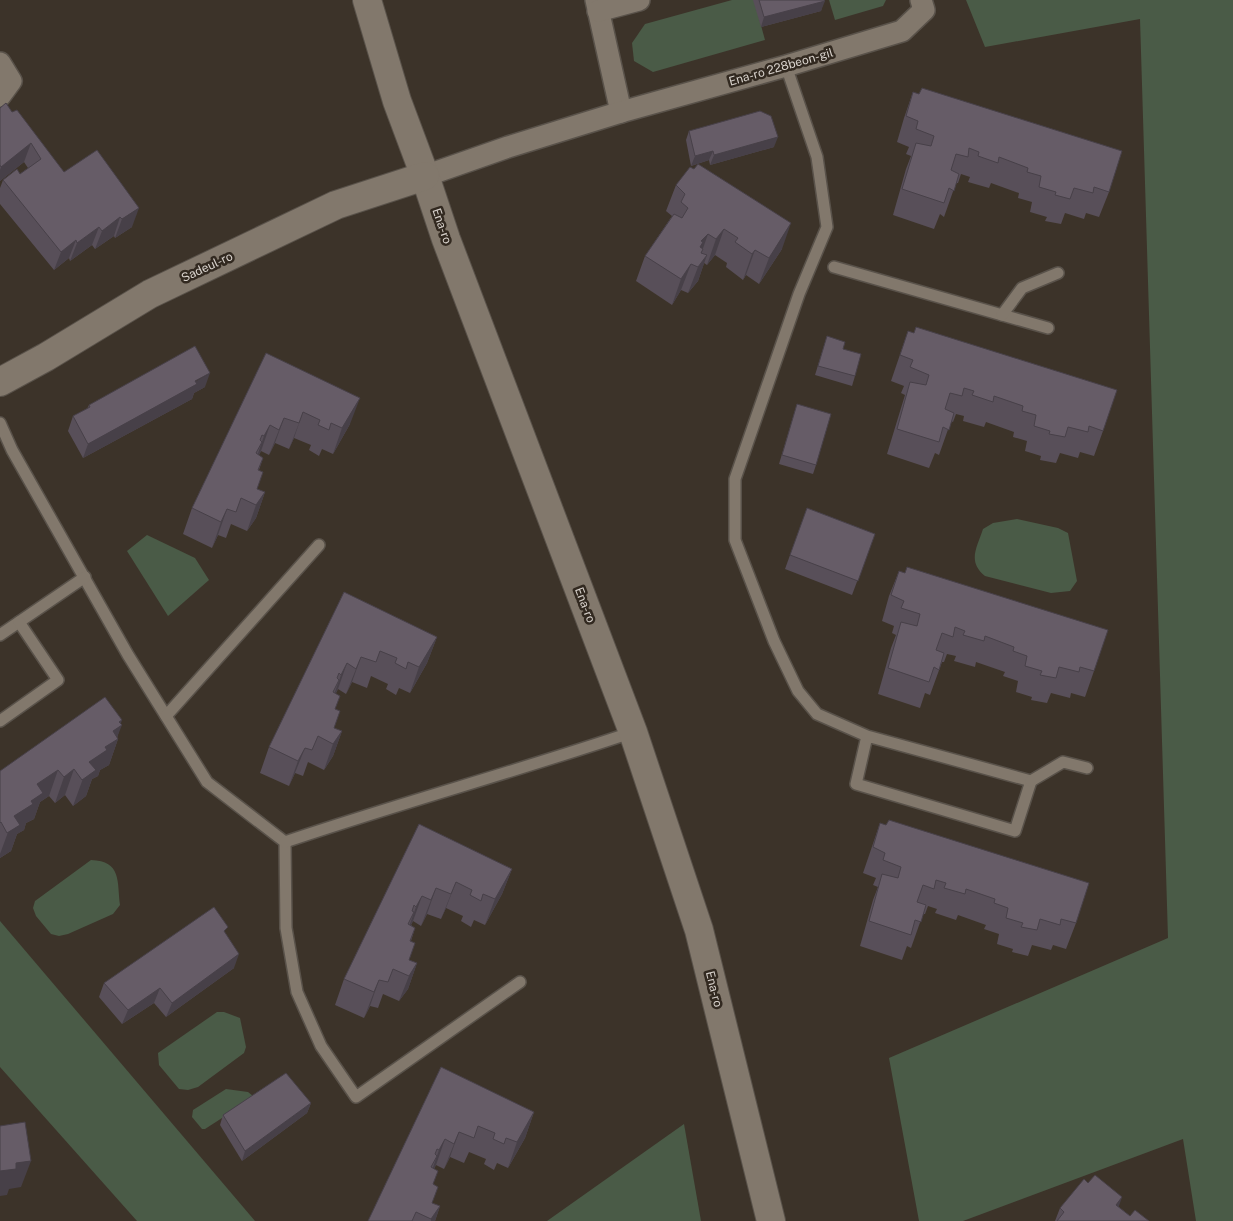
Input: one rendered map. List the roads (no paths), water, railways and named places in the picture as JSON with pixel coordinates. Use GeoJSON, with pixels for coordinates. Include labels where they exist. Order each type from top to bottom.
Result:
{"type":"FeatureCollection","features":[{"type":"Feature","properties":{"kind":"street","name":"Ena-ro"},"geometry":{"type":"LineString","coordinates":[[367,0],[397,101],[446,239],[633,732],[699,930],[771,1221]]}},
{"type":"Feature","properties":{"kind":"street"},"geometry":{"type":"LineString","coordinates":[[621,112],[597,6],[639,0]]}},
{"type":"Feature","properties":{"kind":"street","name":"Ena-ro 228beon-gil"},"geometry":{"type":"LineString","coordinates":[[425,176],[508,147],[621,112],[902,32],[924,10],[922,0]]}},
{"type":"Feature","properties":{"kind":"street"},"geometry":{"type":"LineString","coordinates":[[0,63],[6,88]]}},
{"type":"Feature","properties":{"kind":"street","name":"Sadeul-ro"},"geometry":{"type":"LineString","coordinates":[[0,382],[46,357],[150,294],[336,205],[425,176]]}},
{"type":"Feature","properties":{"kind":"lane"},"geometry":{"type":"LineString","coordinates":[[786,66],[816,157],[827,227],[799,294],[736,479],[735,540],[774,640],[798,691],[817,714],[867,736],[1031,780]]}},
{"type":"Feature","properties":{"kind":"lane"},"geometry":{"type":"LineString","coordinates":[[834,267],[1048,328]]}},
{"type":"Feature","properties":{"kind":"lane"},"geometry":{"type":"LineString","coordinates":[[1002,315],[1022,288],[1058,273]]}},
{"type":"Feature","properties":{"kind":"lane"},"geometry":{"type":"LineString","coordinates":[[0,422],[12,450],[128,655],[207,782],[285,842]]}},
{"type":"Feature","properties":{"kind":"lane"},"geometry":{"type":"LineString","coordinates":[[166,716],[319,544]]}},
{"type":"Feature","properties":{"kind":"lane"},"geometry":{"type":"LineString","coordinates":[[0,635],[85,577]]}},
{"type":"Feature","properties":{"kind":"lane"},"geometry":{"type":"LineString","coordinates":[[0,721],[58,680],[19,622]]}},
{"type":"Feature","properties":{"kind":"lane"},"geometry":{"type":"LineString","coordinates":[[285,842],[633,732]]}},
{"type":"Feature","properties":{"kind":"lane"},"geometry":{"type":"LineString","coordinates":[[867,736],[856,784],[1015,831],[1031,780],[1063,762],[1087,768]]}},
{"type":"Feature","properties":{"kind":"lane"},"geometry":{"type":"LineString","coordinates":[[285,842],[286,928],[297,992],[321,1046],[356,1097],[520,982]]}}]}
